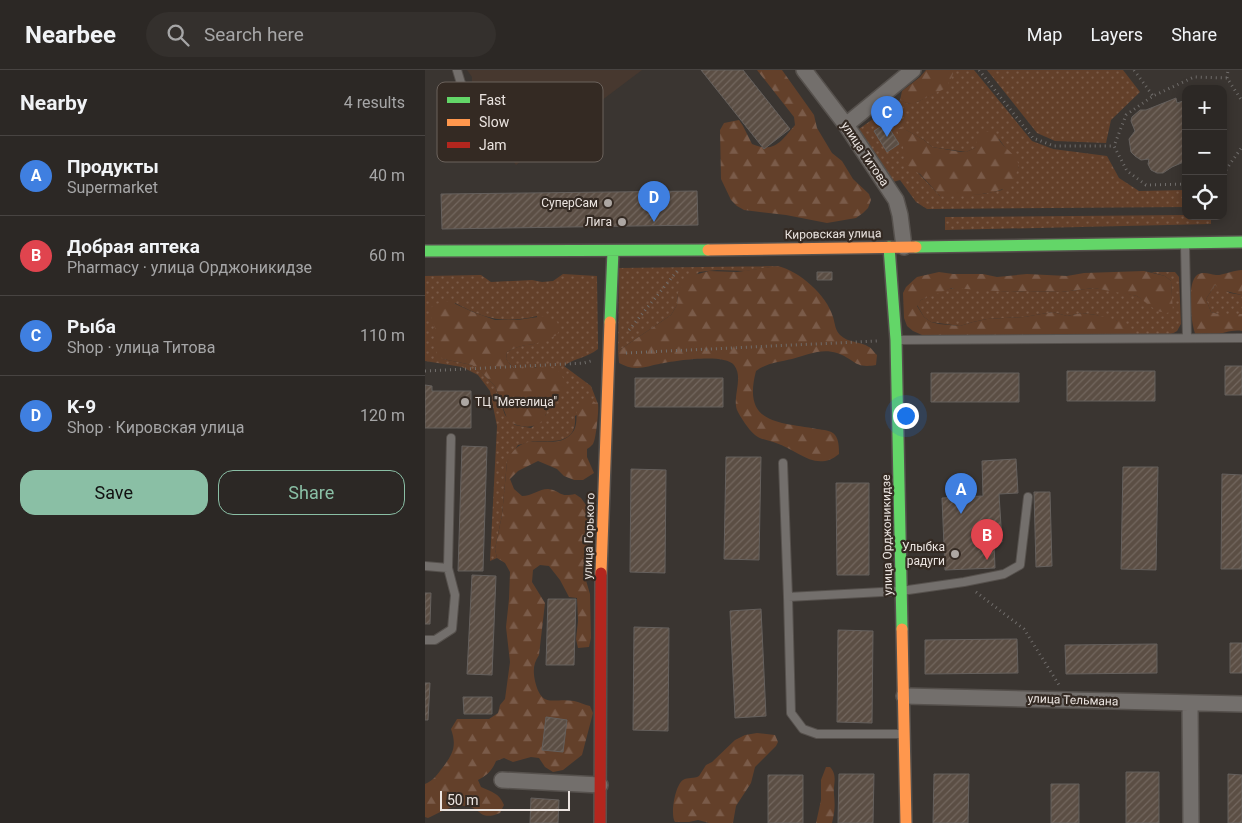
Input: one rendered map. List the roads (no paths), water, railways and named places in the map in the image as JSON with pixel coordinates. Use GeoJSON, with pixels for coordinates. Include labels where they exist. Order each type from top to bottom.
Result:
{"type":"FeatureCollection","features":[{"type":"Feature","properties":{"kind":"street","name":"улица Титова"},"geometry":{"type":"LineString","coordinates":[[804,70],[846,125],[896,200],[901,215],[897,247]]}},
{"type":"Feature","properties":{"kind":"street"},"geometry":{"type":"LineString","coordinates":[[846,125],[913,70]]}},
{"type":"Feature","properties":{"kind":"street","name":"Кировская улица"},"geometry":{"type":"LineString","coordinates":[[425,250],[613,251],[1242,242]]}},
{"type":"Feature","properties":{"kind":"street","name":"улица Орджоникидзе"},"geometry":{"type":"LineString","coordinates":[[897,247],[896,340],[905,734],[905,823]]}},
{"type":"Feature","properties":{"kind":"street","name":"улица Горького"},"geometry":{"type":"LineString","coordinates":[[601,823],[600,610],[613,251]]}},
{"type":"Feature","properties":{"kind":"street","name":"улица Тельмана"},"geometry":{"type":"LineString","coordinates":[[904,696],[1242,704]]}},
{"type":"Feature","properties":{"kind":"street"},"geometry":{"type":"LineString","coordinates":[[1190,704],[1191,823]]}},
{"type":"Feature","properties":{"kind":"street"},"geometry":{"type":"LineString","coordinates":[[502,780],[600,785]]}},
{"type":"Feature","properties":{"kind":"lane"},"geometry":{"type":"LineString","coordinates":[[457,70],[461,82]]}},
{"type":"Feature","properties":{"kind":"lane"},"geometry":{"type":"LineString","coordinates":[[1185,242],[1187,338]]}},
{"type":"Feature","properties":{"kind":"lane"},"geometry":{"type":"LineString","coordinates":[[896,340],[1242,338]]}},
{"type":"Feature","properties":{"kind":"lane"},"geometry":{"type":"LineString","coordinates":[[425,640],[435,640],[452,629],[455,595],[448,568],[451,438]]}},
{"type":"Feature","properties":{"kind":"lane"},"geometry":{"type":"LineString","coordinates":[[783,463],[791,713],[803,728],[817,734],[905,734]]}},
{"type":"Feature","properties":{"kind":"lane"},"geometry":{"type":"LineString","coordinates":[[788,597],[901,591],[1004,574],[1020,565],[1028,498]]}},
{"type":"Feature","properties":{"kind":"lane"},"geometry":{"type":"LineString","coordinates":[[425,566],[448,568]]}},
{"type":"Feature","properties":{"kind":"place","name":"Рыба"},"geometry":{"type":"Point","coordinates":[887,137]}},
{"type":"Feature","properties":{"kind":"place","name":"СуперСам"},"geometry":{"type":"Point","coordinates":[608,203]}},
{"type":"Feature","properties":{"kind":"place","name":"Лига"},"geometry":{"type":"Point","coordinates":[622,222]}},
{"type":"Feature","properties":{"kind":"place","name":"K-9"},"geometry":{"type":"Point","coordinates":[654,222]}},
{"type":"Feature","properties":{"kind":"place","name":"ТЦ \"Метелица\""},"geometry":{"type":"Point","coordinates":[465,402]}},
{"type":"Feature","properties":{"kind":"place","name":"Продукты"},"geometry":{"type":"Point","coordinates":[961,514]}},
{"type":"Feature","properties":{"kind":"place","name":"Улыбка радуги"},"geometry":{"type":"Point","coordinates":[955,554]}},
{"type":"Feature","properties":{"kind":"place","name":"Добрая аптека"},"geometry":{"type":"Point","coordinates":[987,560]}}]}
